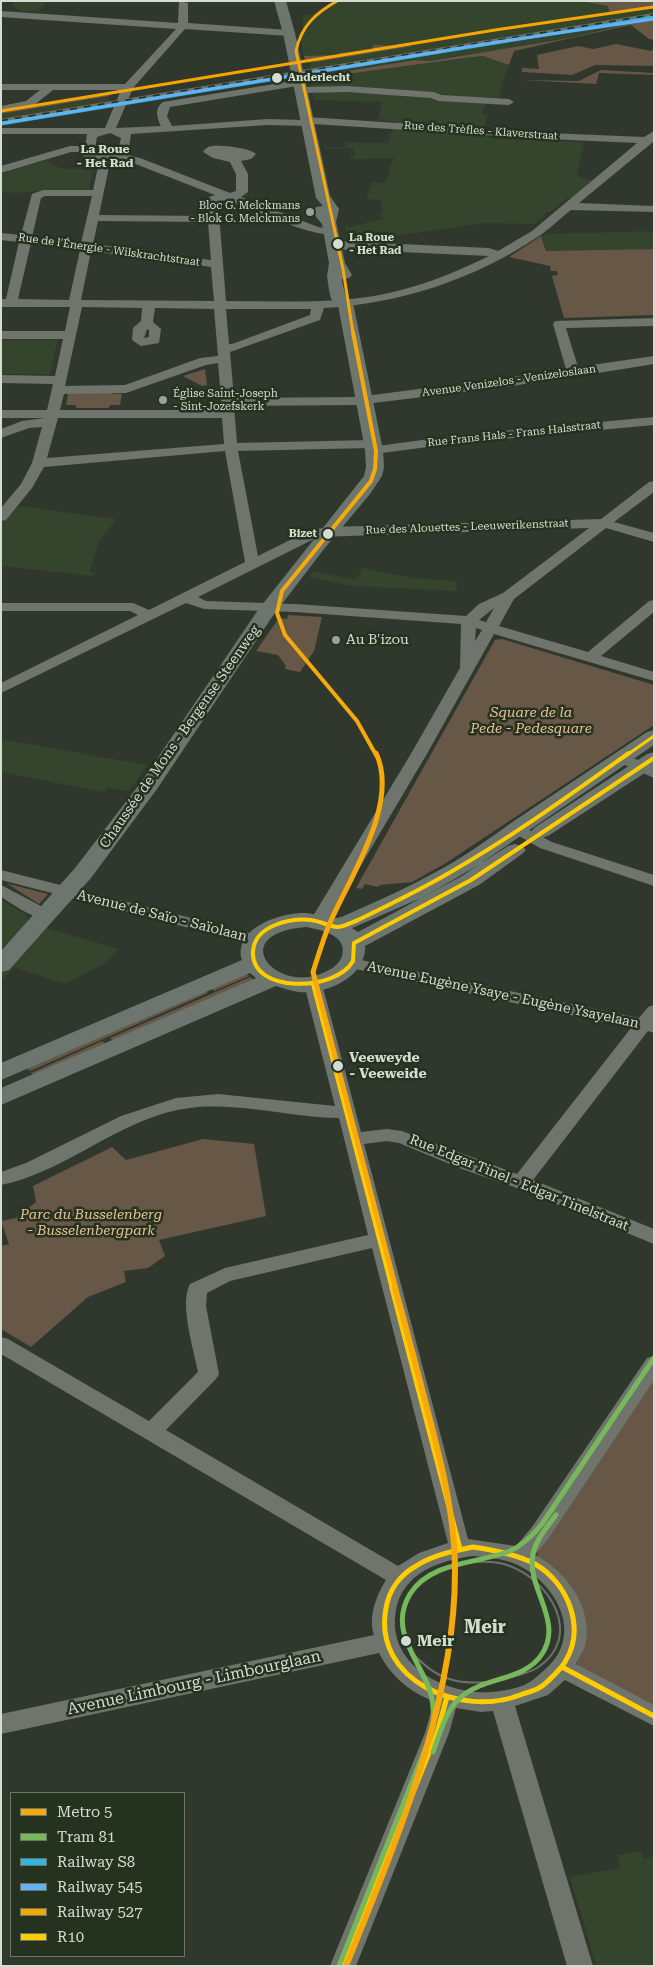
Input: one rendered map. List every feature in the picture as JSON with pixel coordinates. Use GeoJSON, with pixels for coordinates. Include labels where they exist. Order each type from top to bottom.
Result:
{"type":"FeatureCollection","features":[{"type":"Feature","properties":{"kind":"main road","name":"Chaussée de Mons - Bergense Steenweg"},"geometry":{"type":"LineString","coordinates":[[1,965],[67,892],[150,785],[271,607],[364,490],[375,467],[373,447],[345,303],[339,299],[333,271],[337,263],[331,233],[320,207],[323,198],[289,33],[280,1]]}},
{"type":"Feature","properties":{"kind":"main road","name":"Chaussée de Mons - Bergense Steenweg"},"geometry":{"type":"LineString","coordinates":[[289,33],[294,29],[291,1]]}},
{"type":"Feature","properties":{"kind":"main road"},"geometry":{"type":"LineString","coordinates":[[328,924],[413,893],[526,834],[643,764],[654,736]]}},
{"type":"Feature","properties":{"kind":"main road"},"geometry":{"type":"LineString","coordinates":[[353,953],[462,884],[526,834]]}},
{"type":"Feature","properties":{"kind":"main road"},"geometry":{"type":"LineString","coordinates":[[300,920],[328,924],[347,934],[353,953],[348,969],[333,979],[313,984],[288,983],[273,979],[262,972],[255,963],[252,952],[256,940],[262,933],[282,923],[300,920]]}},
{"type":"Feature","properties":{"kind":"main road"},"geometry":{"type":"LineString","coordinates":[[1,1072],[255,963]]}},
{"type":"Feature","properties":{"kind":"main road"},"geometry":{"type":"LineString","coordinates":[[1,1097],[273,979]]}},
{"type":"Feature","properties":{"kind":"street"},"geometry":{"type":"LineString","coordinates":[[111,131],[128,87],[182,26],[183,3]]}},
{"type":"Feature","properties":{"kind":"street"},"geometry":{"type":"LineString","coordinates":[[1,14],[289,33]]}},
{"type":"Feature","properties":{"kind":"street"},"geometry":{"type":"LineString","coordinates":[[1,87],[128,87]]}},
{"type":"Feature","properties":{"kind":"street"},"geometry":{"type":"LineString","coordinates":[[1,109],[28,104],[50,87]]}},
{"type":"Feature","properties":{"kind":"street"},"geometry":{"type":"LineString","coordinates":[[168,129],[162,116],[164,106],[170,103],[300,87],[434,96],[435,107],[427,127]]}},
{"type":"Feature","properties":{"kind":"street"},"geometry":{"type":"LineString","coordinates":[[435,107],[509,102]]}},
{"type":"Feature","properties":{"kind":"street","name":"Rue des Trèfles - Klaverstraat"},"geometry":{"type":"LineString","coordinates":[[1,131],[111,131],[308,121],[651,138]]}},
{"type":"Feature","properties":{"kind":"street"},"geometry":{"type":"LineString","coordinates":[[122,156],[127,136],[111,131],[92,135],[88,156],[105,160],[122,156],[320,231],[489,252],[499,255]]}},
{"type":"Feature","properties":{"kind":"street"},"geometry":{"type":"LineString","coordinates":[[98,193],[38,194],[6,303],[318,304],[376,299],[432,284],[499,255],[536,233],[651,138]]}},
{"type":"Feature","properties":{"kind":"street"},"geometry":{"type":"LineString","coordinates":[[212,145],[209,154],[236,158],[235,160],[242,174],[242,192],[231,197],[213,199],[231,447],[252,564]]}},
{"type":"Feature","properties":{"kind":"street"},"geometry":{"type":"LineString","coordinates":[[1,170],[70,149],[89,149]]}},
{"type":"Feature","properties":{"kind":"street"},"geometry":{"type":"LineString","coordinates":[[1,517],[27,485],[39,462],[70,336],[75,303],[105,160]]}},
{"type":"Feature","properties":{"kind":"street"},"geometry":{"type":"LineString","coordinates":[[572,202],[654,201]]}},
{"type":"Feature","properties":{"kind":"street"},"geometry":{"type":"LineString","coordinates":[[572,202],[654,209]]}},
{"type":"Feature","properties":{"kind":"street"},"geometry":{"type":"LineString","coordinates":[[94,218],[214,219]]}},
{"type":"Feature","properties":{"kind":"street","name":"Rue de l'Énergie - Wilskrachtstraat"},"geometry":{"type":"LineString","coordinates":[[1,236],[217,264]]}},
{"type":"Feature","properties":{"kind":"street"},"geometry":{"type":"LineString","coordinates":[[147,323],[149,304]]}},
{"type":"Feature","properties":{"kind":"street"},"geometry":{"type":"LineString","coordinates":[[1,378],[59,385],[126,389],[224,354],[233,348],[316,317],[318,304]]}},
{"type":"Feature","properties":{"kind":"street"},"geometry":{"type":"LineString","coordinates":[[573,371],[559,324],[654,322]]}},
{"type":"Feature","properties":{"kind":"street"},"geometry":{"type":"LineString","coordinates":[[1,335],[70,336]]}},
{"type":"Feature","properties":{"kind":"street","name":"Avenue Venizelos - Venizeloslaan"},"geometry":{"type":"LineString","coordinates":[[51,418],[364,400],[513,382],[560,375],[573,371],[592,370],[654,360]]}},
{"type":"Feature","properties":{"kind":"street"},"geometry":{"type":"LineString","coordinates":[[1,414],[51,418]]}},
{"type":"Feature","properties":{"kind":"street"},"geometry":{"type":"LineString","coordinates":[[1,434],[27,424],[51,418]]}},
{"type":"Feature","properties":{"kind":"street","name":"Rue Frans Hals - Frans Halsstraat"},"geometry":{"type":"LineString","coordinates":[[39,462],[231,447],[373,447],[654,421]]}},
{"type":"Feature","properties":{"kind":"street"},"geometry":{"type":"LineString","coordinates":[[466,669],[469,621],[484,607],[508,596],[654,484]]}},
{"type":"Feature","properties":{"kind":"street","name":"Rue des Alouettes - Leeuwerikenstraat"},"geometry":{"type":"LineString","coordinates":[[1,688],[315,533],[604,523],[654,538]]}},
{"type":"Feature","properties":{"kind":"street"},"geometry":{"type":"LineString","coordinates":[[328,924],[420,752],[508,596]]}},
{"type":"Feature","properties":{"kind":"street"},"geometry":{"type":"LineString","coordinates":[[186,597],[204,605],[271,607],[469,621],[654,677]]}},
{"type":"Feature","properties":{"kind":"street"},"geometry":{"type":"LineString","coordinates":[[590,658],[654,604]]}},
{"type":"Feature","properties":{"kind":"street"},"geometry":{"type":"LineString","coordinates":[[1,607],[133,607],[149,615]]}},
{"type":"Feature","properties":{"kind":"street"},"geometry":{"type":"LineString","coordinates":[[526,834],[546,845],[654,882]]}},
{"type":"Feature","properties":{"kind":"street","name":"Avenue de Saïo - Saïolaan"},"geometry":{"type":"LineString","coordinates":[[1,875],[256,940]]}},
{"type":"Feature","properties":{"kind":"street"},"geometry":{"type":"LineString","coordinates":[[1,890],[35,910],[48,914]]}},
{"type":"Feature","properties":{"kind":"street","name":"Avenue Eugène Ysaye - Eugène Ysayelaan"},"geometry":{"type":"LineString","coordinates":[[353,953],[648,1026]]}},
{"type":"Feature","properties":{"kind":"street"},"geometry":{"type":"LineString","coordinates":[[313,984],[460,1549]]}},
{"type":"Feature","properties":{"kind":"street"},"geometry":{"type":"LineString","coordinates":[[522,1182],[648,1026],[654,1011]]}},
{"type":"Feature","properties":{"kind":"street"},"geometry":{"type":"LineString","coordinates":[[1,1179],[24,1172],[133,1118],[176,1103],[202,1100],[231,1100],[324,1112],[346,1112]]}},
{"type":"Feature","properties":{"kind":"street","name":"Rue Edgar Tinel - Edgar Tinelstraat"},"geometry":{"type":"LineString","coordinates":[[353,1139],[387,1135],[402,1137],[522,1182],[654,1237]]}},
{"type":"Feature","properties":{"kind":"street"},"geometry":{"type":"LineString","coordinates":[[151,1432],[209,1374],[196,1306],[197,1289],[224,1275],[379,1239]]}},
{"type":"Feature","properties":{"kind":"street"},"geometry":{"type":"LineString","coordinates":[[1,1344],[400,1578]]}},
{"type":"Feature","properties":{"kind":"street"},"geometry":{"type":"LineString","coordinates":[[521,1556],[540,1533],[654,1364]]}},
{"type":"Feature","properties":{"kind":"street"},"geometry":{"type":"LineString","coordinates":[[473,1547],[493,1548],[521,1556],[537,1564],[552,1576],[567,1594],[571,1604],[576,1626],[575,1637],[568,1658],[562,1668],[550,1680],[536,1689],[502,1701],[476,1702],[447,1697],[423,1686],[407,1674],[395,1660],[386,1642],[384,1632],[384,1613],[389,1594],[400,1578],[424,1561],[460,1549],[473,1547]]}},
{"type":"Feature","properties":{"kind":"street","name":"Avenue Limbourg - Limbourglaan"},"geometry":{"type":"LineString","coordinates":[[1,1724],[386,1642]]}},
{"type":"Feature","properties":{"kind":"street"},"geometry":{"type":"LineString","coordinates":[[562,1668],[654,1716]]}},
{"type":"Feature","properties":{"kind":"street"},"geometry":{"type":"LineString","coordinates":[[343,1966],[436,1732],[447,1697]]}},
{"type":"Feature","properties":{"kind":"street"},"geometry":{"type":"LineString","coordinates":[[502,1701],[580,1966]]}},
{"type":"Feature","properties":{"kind":"shaded area"},"geometry":{"type":"Polygon","coordinates":[[[14,1],[47,1],[38,12],[22,11],[12,6],[14,1]]]}},
{"type":"Feature","properties":{"kind":"shaded area"},"geometry":{"type":"Polygon","coordinates":[[[335,1],[580,1],[608,6],[610,15],[654,7],[654,20],[570,38],[430,61],[414,60],[311,77],[309,63],[305,64],[301,38],[303,34],[303,15],[313,14],[335,1]]]}},
{"type":"Feature","properties":{"kind":"shaded area"},"geometry":{"type":"Polygon","coordinates":[[[483,56],[509,65],[500,90],[498,105],[486,104],[482,114],[488,115],[484,128],[478,127],[477,133],[489,134],[488,138],[584,142],[577,176],[592,181],[573,198],[567,198],[534,224],[486,223],[386,237],[379,232],[352,239],[347,237],[345,227],[347,225],[350,227],[384,219],[379,215],[383,213],[380,200],[367,199],[372,182],[385,183],[390,172],[388,170],[395,158],[350,159],[349,157],[355,156],[353,148],[324,149],[324,147],[346,147],[345,142],[388,143],[395,122],[378,120],[382,102],[314,100],[310,79],[483,56]]]}},
{"type":"Feature","properties":{"kind":"shaded area"},"geometry":{"type":"Polygon","coordinates":[[[110,97],[104,109],[1,126],[1,114],[110,97]]]}},
{"type":"Feature","properties":{"kind":"shaded area"},"geometry":{"type":"Polygon","coordinates":[[[47,160],[61,169],[93,169],[89,190],[1,193],[1,174],[47,160]]]}},
{"type":"Feature","properties":{"kind":"shaded area"},"geometry":{"type":"Polygon","coordinates":[[[654,231],[654,249],[546,251],[542,236],[546,234],[654,231]]]}},
{"type":"Feature","properties":{"kind":"shaded area"},"geometry":{"type":"Polygon","coordinates":[[[1,340],[58,340],[50,374],[1,374],[1,340]]]}},
{"type":"Feature","properties":{"kind":"shaded area"},"geometry":{"type":"Polygon","coordinates":[[[19,506],[116,519],[99,543],[89,572],[97,573],[93,576],[1,566],[1,524],[19,506]]]}},
{"type":"Feature","properties":{"kind":"shaded area"},"geometry":{"type":"Polygon","coordinates":[[[363,568],[412,578],[457,581],[456,591],[352,586],[309,577],[313,571],[355,580],[363,568]]]}},
{"type":"Feature","properties":{"kind":"shaded area"},"geometry":{"type":"Polygon","coordinates":[[[1,739],[147,765],[129,791],[107,788],[104,792],[1,772],[1,739]]]}},
{"type":"Feature","properties":{"kind":"shaded area"},"geometry":{"type":"Polygon","coordinates":[[[1,900],[25,914],[29,920],[47,928],[118,949],[107,962],[65,984],[14,967],[5,978],[1,977],[1,900]]]}},
{"type":"Feature","properties":{"kind":"shaded area"},"geometry":{"type":"Polygon","coordinates":[[[641,1851],[644,1859],[654,1856],[654,1966],[596,1966],[570,1877],[621,1868],[617,1855],[641,1851]]]}},
{"type":"Feature","properties":{"kind":"green space"},"geometry":{"type":"Polygon","coordinates":[[[580,1],[652,1],[654,7],[610,15],[608,6],[580,1]]]}},
{"type":"Feature","properties":{"kind":"green space"},"geometry":{"type":"Polygon","coordinates":[[[654,20],[654,40],[649,39],[631,25],[514,51],[509,65],[483,56],[310,79],[310,77],[415,60],[430,61],[570,38],[654,20]]]}},
{"type":"Feature","properties":{"kind":"green space"},"geometry":{"type":"Polygon","coordinates":[[[616,44],[651,51],[654,49],[654,66],[595,65],[572,75],[522,72],[522,68],[539,69],[537,55],[578,46],[593,49],[616,44]]]}},
{"type":"Feature","properties":{"kind":"green space"},"geometry":{"type":"Polygon","coordinates":[[[373,45],[413,46],[316,62],[312,59],[305,60],[304,56],[339,55],[339,53],[373,50],[373,45]]]}},
{"type":"Feature","properties":{"kind":"green space"},"geometry":{"type":"Polygon","coordinates":[[[601,70],[654,73],[654,75],[599,73],[596,84],[521,80],[579,81],[601,70]]]}},
{"type":"Feature","properties":{"kind":"green space"},"geometry":{"type":"Polygon","coordinates":[[[109,94],[110,96],[1,114],[1,112],[11,109],[109,94]]]}},
{"type":"Feature","properties":{"kind":"green space"},"geometry":{"type":"Polygon","coordinates":[[[541,236],[546,251],[654,249],[654,315],[564,318],[552,276],[558,275],[557,271],[551,271],[550,266],[509,257],[541,236]]]}},
{"type":"Feature","properties":{"kind":"green space"},"geometry":{"type":"Polygon","coordinates":[[[205,369],[207,385],[202,386],[183,376],[205,369]]]}},
{"type":"Feature","properties":{"kind":"green space"},"geometry":{"type":"Polygon","coordinates":[[[111,392],[112,394],[122,394],[120,405],[110,405],[109,408],[77,408],[75,405],[66,405],[68,394],[111,392]]]}},
{"type":"Feature","properties":{"kind":"green space"},"geometry":{"type":"Polygon","coordinates":[[[288,615],[322,617],[314,651],[300,672],[285,669],[286,666],[278,655],[256,651],[279,618],[287,619],[288,615]]]}},
{"type":"Feature","properties":{"kind":"green space","name":"Square de la Pede - Pedesquare"},"geometry":{"type":"Polygon","coordinates":[[[502,639],[654,685],[654,725],[446,863],[412,882],[380,885],[378,887],[365,884],[362,889],[356,888],[495,640],[502,639]]]}},
{"type":"Feature","properties":{"kind":"green space"},"geometry":{"type":"Polygon","coordinates":[[[9,884],[48,894],[39,904],[9,884]]]}},
{"type":"Feature","properties":{"kind":"green space"},"geometry":{"type":"Polygon","coordinates":[[[244,972],[249,976],[214,991],[210,987],[205,990],[208,993],[30,1071],[26,1067],[244,972]]]}},
{"type":"Feature","properties":{"kind":"green space"},"geometry":{"type":"Polygon","coordinates":[[[250,977],[254,980],[35,1076],[31,1073],[102,1041],[106,1044],[113,1041],[110,1038],[250,977]]]}},
{"type":"Feature","properties":{"kind":"green space","name":"Parc du Busselenberg - Busselenbergpark"},"geometry":{"type":"Polygon","coordinates":[[[203,1139],[254,1144],[266,1216],[159,1240],[165,1256],[148,1268],[124,1271],[126,1282],[88,1297],[31,1347],[1,1329],[1,1246],[9,1244],[1,1221],[16,1218],[36,1202],[33,1186],[112,1147],[126,1160],[203,1139]]]}},
{"type":"Feature","properties":{"kind":"green space"},"geometry":{"type":"Polygon","coordinates":[[[654,1374],[654,1706],[580,1669],[576,1662],[580,1646],[537,1556],[539,1548],[654,1374]]]}},
{"type":"Feature","properties":{"kind":"tram line","name":"81"},"geometry":{"type":"LineString","coordinates":[[339,1966],[433,1729],[434,1714],[429,1689],[403,1632],[404,1613],[409,1596],[418,1584],[445,1568],[509,1551],[519,1546],[531,1536],[542,1524],[654,1358]]}},
{"type":"Feature","properties":{"kind":"tram line","name":"81"},"geometry":{"type":"LineString","coordinates":[[433,1752],[450,1709],[460,1697],[480,1685],[515,1675],[525,1670],[535,1663],[543,1653],[548,1640],[549,1628],[547,1616],[534,1580],[532,1568],[533,1555],[540,1539],[556,1515]]}},
{"type":"Feature","properties":{"kind":"tram line"},"geometry":{"type":"LineString","coordinates":[[457,1564],[495,1562],[523,1572],[537,1583],[548,1596],[556,1610],[560,1625],[559,1641],[551,1655],[537,1668],[521,1675],[504,1679]]}},
{"type":"Feature","properties":{"kind":"tram line"},"geometry":{"type":"LineString","coordinates":[[410,1650],[429,1669],[449,1679],[471,1683],[498,1681]]}},
{"type":"Feature","properties":{"kind":"railway"},"geometry":{"type":"LineString","coordinates":[[1,121],[654,15]]}},
{"type":"Feature","properties":{"kind":"metro line","name":"5"},"geometry":{"type":"LineString","coordinates":[[337,1],[315,15],[304,27],[296,51],[343,269],[349,312],[376,451],[375,469],[371,481],[282,591],[277,613],[285,635],[357,721],[377,756],[383,786],[381,802],[370,836],[329,926],[313,972],[440,1459],[451,1519],[455,1556],[455,1591],[452,1625],[447,1659],[432,1726],[400,1824],[346,1966]]}},
{"type":"Feature","properties":{"kind":"rail line","name":"527"},"geometry":{"type":"LineString","coordinates":[[1,111],[495,30],[653,7]]}},
{"type":"Feature","properties":{"kind":"rail line","name":"S8"},"geometry":{"type":"LineString","coordinates":[[1,124],[654,17]]}},
{"type":"Feature","properties":{"kind":"rail line","name":"545"},"geometry":{"type":"LineString","coordinates":[[2,123],[497,42],[654,19]]}},
{"type":"Feature","properties":{"kind":"transit line","name":"R10"},"geometry":{"type":"LineString","coordinates":[[654,736],[484,853],[412,893],[356,921],[341,926],[336,927],[319,921],[296,920],[281,923],[267,930],[255,943],[253,951],[257,965],[268,976],[293,983],[317,983],[340,975],[353,961],[354,943],[471,880],[654,758]]}},
{"type":"Feature","properties":{"kind":"transit line","name":"R10"},"geometry":{"type":"LineString","coordinates":[[313,984],[460,1549]]}},
{"type":"Feature","properties":{"kind":"transit line","name":"R10"},"geometry":{"type":"LineString","coordinates":[[473,1547],[517,1556],[541,1568],[563,1590],[573,1620],[574,1635],[571,1650],[565,1663],[540,1688],[504,1701],[488,1702],[460,1699],[446,1696],[421,1685],[400,1667],[390,1650],[386,1638],[384,1618],[387,1601],[394,1587],[403,1576],[427,1560],[442,1554],[473,1547]]}},
{"type":"Feature","properties":{"kind":"transit line","name":"R10"},"geometry":{"type":"LineString","coordinates":[[562,1667],[654,1716]]}},
{"type":"Feature","properties":{"kind":"transit line","name":"R10"},"geometry":{"type":"LineString","coordinates":[[343,1966],[437,1733],[447,1697]]}},
{"type":"Feature","properties":{"kind":"place","name":"Anderlecht"},"geometry":{"type":"Point","coordinates":[277,78]}},
{"type":"Feature","properties":{"kind":"place","name":"Bloc G. Melckmans - Blok G. Melckmans"},"geometry":{"type":"Point","coordinates":[310,212]}},
{"type":"Feature","properties":{"kind":"place","name":"La Roue - Het Rad"},"geometry":{"type":"Point","coordinates":[338,244]}},
{"type":"Feature","properties":{"kind":"place","name":"Église Saint-Joseph - Sint-Jozefskerk"},"geometry":{"type":"Point","coordinates":[163,400]}},
{"type":"Feature","properties":{"kind":"place","name":"Bizet"},"geometry":{"type":"Point","coordinates":[328,534]}},
{"type":"Feature","properties":{"kind":"place","name":"Au B'izou"},"geometry":{"type":"Point","coordinates":[336,640]}},
{"type":"Feature","properties":{"kind":"place","name":"Veeweyde - Veeweide"},"geometry":{"type":"Point","coordinates":[338,1066]}},
{"type":"Feature","properties":{"kind":"place","name":"Meir"},"geometry":{"type":"Point","coordinates":[406,1641]}},
{"type":"Feature","properties":{"kind":"district","name":"La Roue - Het Rad"},"geometry":{"type":"Point","coordinates":[105,156]}},
{"type":"Feature","properties":{"kind":"district","name":"Meir"},"geometry":{"type":"Point","coordinates":[485,1628]}}]}
